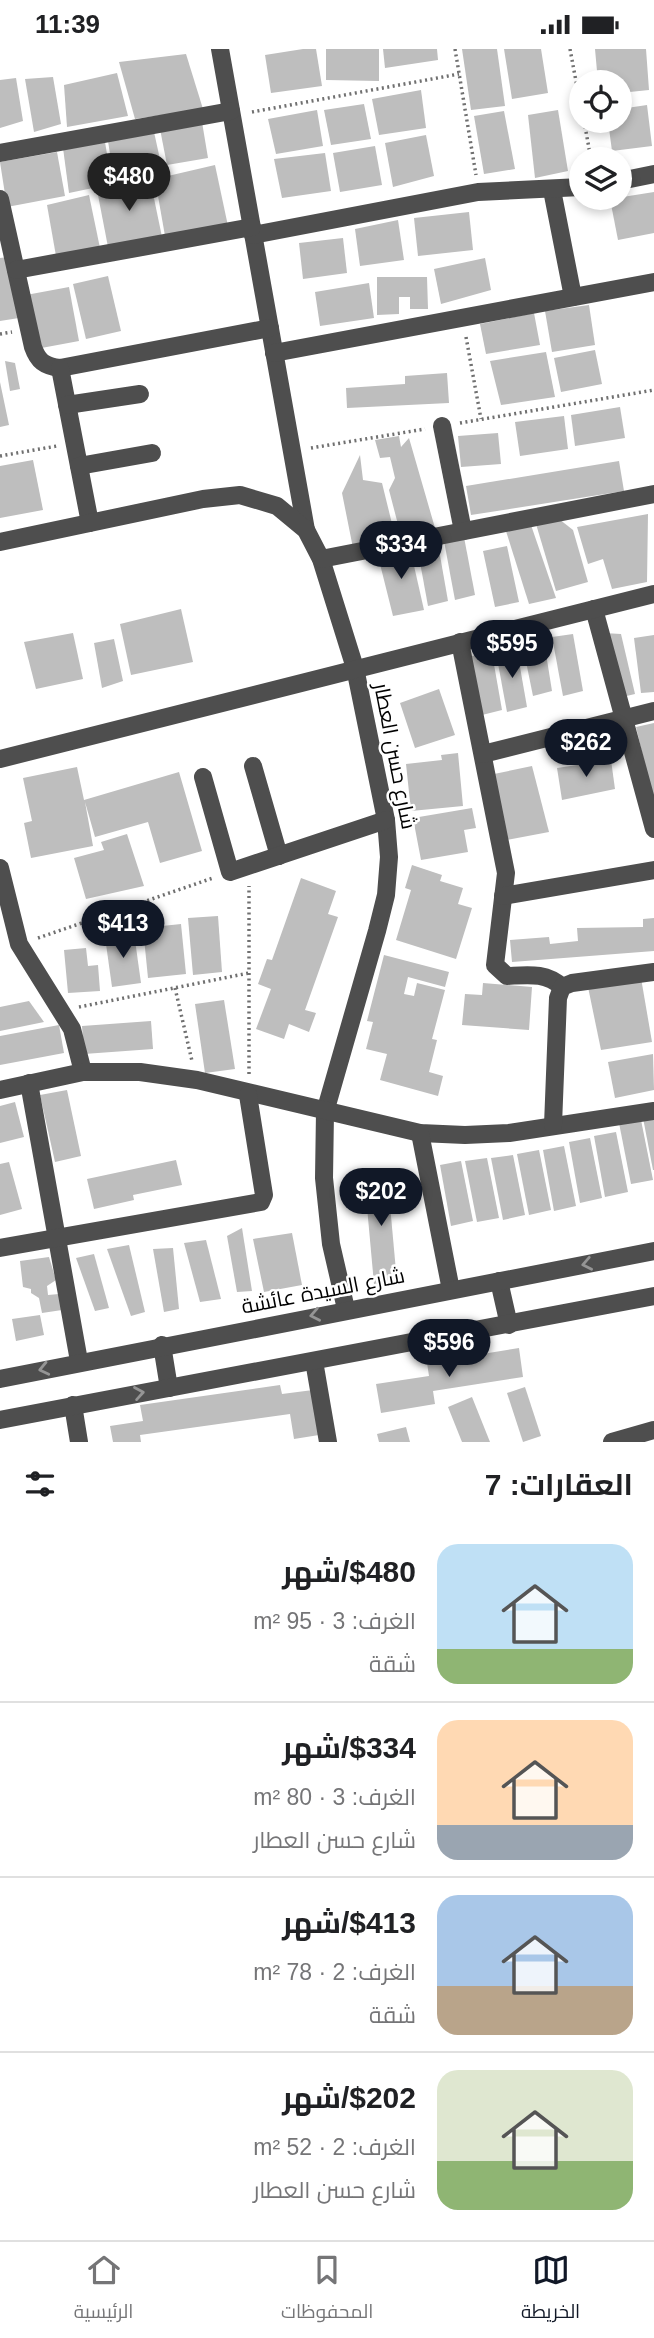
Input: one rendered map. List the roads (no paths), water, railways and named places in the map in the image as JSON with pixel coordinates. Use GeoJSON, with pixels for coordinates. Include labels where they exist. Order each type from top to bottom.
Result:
{"type":"FeatureCollection","features":[{"type":"Feature","properties":{"kind":"street"},"geometry":{"type":"LineString","coordinates":[[220,49],[306,530]]}},
{"type":"Feature","properties":{"kind":"street"},"geometry":{"type":"LineString","coordinates":[[0,153],[232,113]]}},
{"type":"Feature","properties":{"kind":"street"},"geometry":{"type":"LineString","coordinates":[[632,179],[654,174]]}},
{"type":"Feature","properties":{"kind":"street"},"geometry":{"type":"LineString","coordinates":[[16,270],[478,192],[569,188]]}},
{"type":"Feature","properties":{"kind":"street"},"geometry":{"type":"LineString","coordinates":[[552,190],[573,297]]}},
{"type":"Feature","properties":{"kind":"street"},"geometry":{"type":"LineString","coordinates":[[0,199],[37,358],[47,366],[60,367],[270,328]]}},
{"type":"Feature","properties":{"kind":"street"},"geometry":{"type":"LineString","coordinates":[[274,353],[654,282]]}},
{"type":"Feature","properties":{"kind":"street"},"geometry":{"type":"LineString","coordinates":[[60,367],[90,523]]}},
{"type":"Feature","properties":{"kind":"street"},"geometry":{"type":"LineString","coordinates":[[67,405],[140,394]]}},
{"type":"Feature","properties":{"kind":"street"},"geometry":{"type":"LineString","coordinates":[[442,426],[463,531]]}},
{"type":"Feature","properties":{"kind":"street"},"geometry":{"type":"LineString","coordinates":[[79,466],[152,453]]}},
{"type":"Feature","properties":{"kind":"street"},"geometry":{"type":"LineString","coordinates":[[321,559],[654,494]]}},
{"type":"Feature","properties":{"kind":"street","name":"شارع حسن العطار"},"geometry":{"type":"LineString","coordinates":[[0,542],[203,499],[240,495],[277,506],[306,530],[321,559],[355,669],[386,820],[389,857],[386,895],[325,1112],[324,1178],[331,1244],[346,1309]]}},
{"type":"Feature","properties":{"kind":"street"},"geometry":{"type":"LineString","coordinates":[[0,759],[654,594]]}},
{"type":"Feature","properties":{"kind":"street"},"geometry":{"type":"LineString","coordinates":[[594,609],[654,829]]}},
{"type":"Feature","properties":{"kind":"street"},"geometry":{"type":"LineString","coordinates":[[460,642],[506,873],[495,965],[507,976],[543,975],[554,979],[562,987]]}},
{"type":"Feature","properties":{"kind":"street"},"geometry":{"type":"LineString","coordinates":[[483,754],[654,711]]}},
{"type":"Feature","properties":{"kind":"street"},"geometry":{"type":"LineString","coordinates":[[253,766],[279,856]]}},
{"type":"Feature","properties":{"kind":"street"},"geometry":{"type":"LineString","coordinates":[[203,777],[230,873],[386,820]]}},
{"type":"Feature","properties":{"kind":"street"},"geometry":{"type":"LineString","coordinates":[[0,868],[19,944],[60,1010],[79,1050],[83,1072]]}},
{"type":"Feature","properties":{"kind":"street"},"geometry":{"type":"LineString","coordinates":[[503,896],[654,870]]}},
{"type":"Feature","properties":{"kind":"street"},"geometry":{"type":"LineString","coordinates":[[553,1125],[558,998],[562,987],[572,983],[654,972]]}},
{"type":"Feature","properties":{"kind":"street"},"geometry":{"type":"LineString","coordinates":[[0,1090],[83,1072],[140,1072],[197,1080],[248,1095],[420,1133],[476,1135],[654,1111]]}},
{"type":"Feature","properties":{"kind":"street"},"geometry":{"type":"LineString","coordinates":[[29,1083],[79,1361]]}},
{"type":"Feature","properties":{"kind":"street"},"geometry":{"type":"LineString","coordinates":[[0,1248],[261,1202],[264,1195],[248,1095]]}},
{"type":"Feature","properties":{"kind":"street"},"geometry":{"type":"LineString","coordinates":[[420,1133],[451,1290]]}},
{"type":"Feature","properties":{"kind":"street","name":"شارع السيدة عائشة"},"geometry":{"type":"LineString","coordinates":[[0,1379],[79,1361],[654,1251]]}},
{"type":"Feature","properties":{"kind":"street"},"geometry":{"type":"LineString","coordinates":[[499,1281],[509,1325]]}},
{"type":"Feature","properties":{"kind":"street"},"geometry":{"type":"LineString","coordinates":[[0,1420],[654,1296]]}},
{"type":"Feature","properties":{"kind":"street"},"geometry":{"type":"LineString","coordinates":[[162,1345],[169,1388]]}},
{"type":"Feature","properties":{"kind":"street"},"geometry":{"type":"LineString","coordinates":[[314,1361],[328,1442]]}},
{"type":"Feature","properties":{"kind":"street"},"geometry":{"type":"LineString","coordinates":[[73,1405],[79,1442]]}},
{"type":"Feature","properties":{"kind":"street"},"geometry":{"type":"LineString","coordinates":[[612,1442],[654,1430]]}}]}
